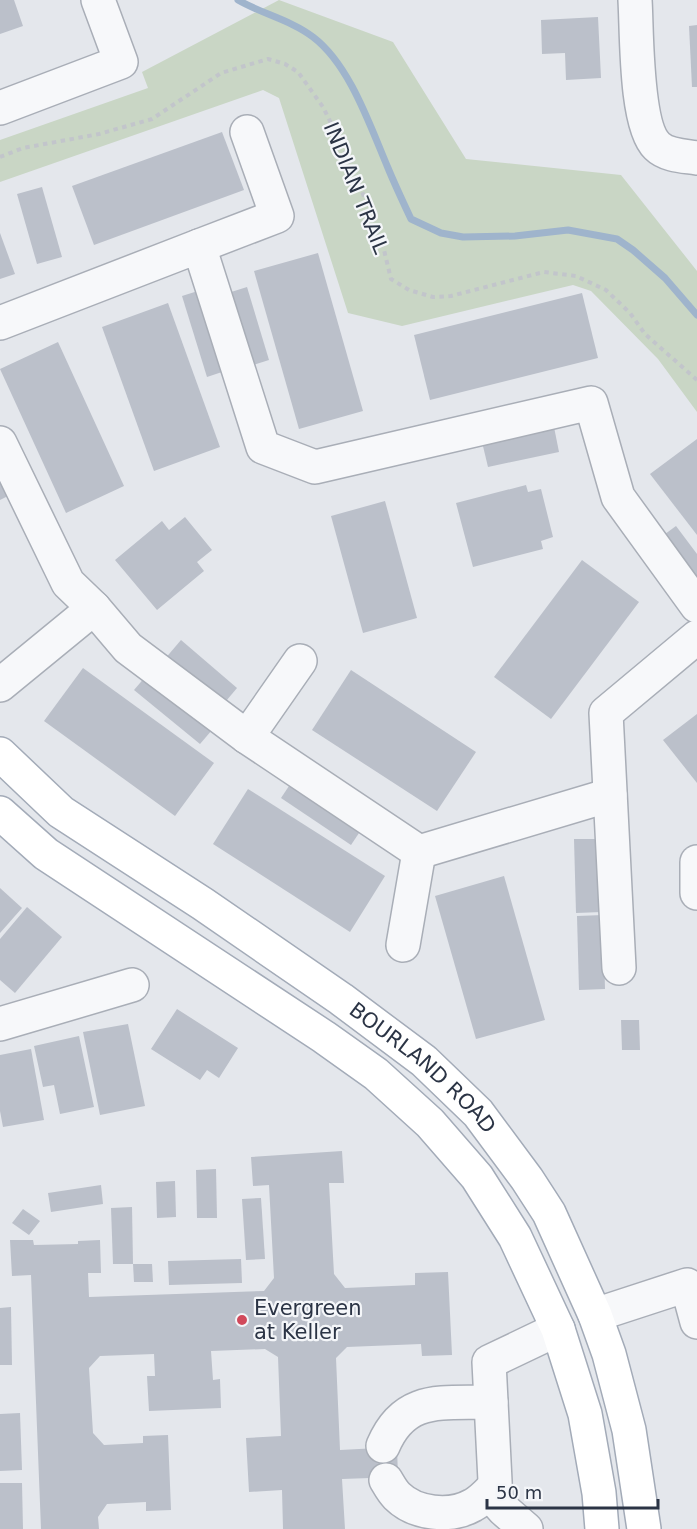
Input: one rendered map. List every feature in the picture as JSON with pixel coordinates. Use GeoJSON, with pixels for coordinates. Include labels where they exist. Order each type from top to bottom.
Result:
{"type":"FeatureCollection","features":[{"type":"Feature","properties":{"kind":"main road","name":"BOURLAND ROAD"},"geometry":{"type":"LineString","coordinates":[[0,754],[61,812],[203,904],[341,999],[424,1061],[478,1113],[549,1213],[595,1315],[609,1354],[629,1430],[644,1529]]}},
{"type":"Feature","properties":{"kind":"main road","name":"BOURLAND ROAD"},"geometry":{"type":"LineString","coordinates":[[0,813],[46,854],[324,1036],[376,1074],[430,1123],[477,1177],[509,1227],[558,1329],[585,1414],[599,1493],[602,1529]]}},
{"type":"Feature","properties":{"kind":"main road"},"geometry":{"type":"LineString","coordinates":[[558,1329],[595,1315]]}},
{"type":"Feature","properties":{"kind":"street"},"geometry":{"type":"LineString","coordinates":[[0,108],[121,62],[98,0]]}},
{"type":"Feature","properties":{"kind":"street"},"geometry":{"type":"LineString","coordinates":[[635,0],[638,77],[643,115],[653,141],[657,147],[668,153],[697,158]]}},
{"type":"Feature","properties":{"kind":"street"},"geometry":{"type":"LineString","coordinates":[[0,323],[277,216],[247,132]]}},
{"type":"Feature","properties":{"kind":"street"},"geometry":{"type":"LineString","coordinates":[[200,246],[263,447],[315,467],[591,403],[618,497],[697,606]]}},
{"type":"Feature","properties":{"kind":"street"},"geometry":{"type":"LineString","coordinates":[[0,443],[68,584],[94,608],[128,648],[247,737],[419,852]]}},
{"type":"Feature","properties":{"kind":"street"},"geometry":{"type":"LineString","coordinates":[[0,685],[94,608]]}},
{"type":"Feature","properties":{"kind":"street"},"geometry":{"type":"LineString","coordinates":[[620,968],[606,713],[697,637]]}},
{"type":"Feature","properties":{"kind":"street"},"geometry":{"type":"LineString","coordinates":[[247,737],[300,661]]}},
{"type":"Feature","properties":{"kind":"street"},"geometry":{"type":"LineString","coordinates":[[419,852],[610,795]]}},
{"type":"Feature","properties":{"kind":"street"},"geometry":{"type":"LineString","coordinates":[[403,945],[419,852]]}},
{"type":"Feature","properties":{"kind":"street"},"geometry":{"type":"LineString","coordinates":[[697,862],[697,892]]}},
{"type":"Feature","properties":{"kind":"street"},"geometry":{"type":"LineString","coordinates":[[1,1024],[132,985]]}},
{"type":"Feature","properties":{"kind":"street"},"geometry":{"type":"LineString","coordinates":[[595,1315],[692,1273],[697,1322]]}},
{"type":"Feature","properties":{"kind":"street"},"geometry":{"type":"LineString","coordinates":[[526,1529],[496,1501],[489,1362],[558,1329]]}},
{"type":"Feature","properties":{"kind":"street"},"geometry":{"type":"LineString","coordinates":[[383,1446],[390,1430],[401,1416],[417,1407],[491,1402]]}},
{"type":"Feature","properties":{"kind":"street"},"geometry":{"type":"LineString","coordinates":[[386,1480],[395,1494],[409,1505],[425,1511],[443,1512],[473,1506],[494,1486]]}},
{"type":"Feature","properties":{"kind":"path","name":"INDIAN TRAIL"},"geometry":{"type":"LineString","coordinates":[[0,156],[23,148],[99,134],[152,119],[221,74],[268,59],[285,64],[298,72],[323,107],[354,170],[384,250],[391,279],[409,290],[433,297],[451,296],[544,272],[576,276],[606,290],[630,313],[645,334],[697,380]]}},
{"type":"Feature","properties":{"kind":"green space"},"geometry":{"type":"Polygon","coordinates":[[[279,0],[393,42],[466,159],[621,175],[697,271],[697,412],[658,359],[591,291],[573,285],[402,326],[348,313],[279,98],[263,90],[0,182],[0,140],[148,88],[142,72],[279,0]]]}},
{"type":"Feature","properties":{"kind":"building"},"geometry":{"type":"Polygon","coordinates":[[[0,0],[14,0],[23,26],[0,34],[0,0]]]}},
{"type":"Feature","properties":{"kind":"building"},"geometry":{"type":"Polygon","coordinates":[[[598,17],[601,78],[566,80],[565,53],[542,54],[541,20],[598,17]]]}},
{"type":"Feature","properties":{"kind":"building"},"geometry":{"type":"Polygon","coordinates":[[[697,25],[697,87],[692,87],[689,26],[697,25]]]}},
{"type":"Feature","properties":{"kind":"building"},"geometry":{"type":"Polygon","coordinates":[[[222,132],[244,190],[94,245],[72,186],[222,132]]]}},
{"type":"Feature","properties":{"kind":"building"},"geometry":{"type":"Polygon","coordinates":[[[42,187],[62,257],[37,264],[17,194],[42,187]]]}},
{"type":"Feature","properties":{"kind":"building"},"geometry":{"type":"Polygon","coordinates":[[[0,233],[15,274],[0,279],[0,233]]]}},
{"type":"Feature","properties":{"kind":"building"},"geometry":{"type":"Polygon","coordinates":[[[318,253],[363,411],[299,429],[254,271],[318,253]]]}},
{"type":"Feature","properties":{"kind":"building"},"geometry":{"type":"Polygon","coordinates":[[[247,287],[269,360],[250,366],[228,293],[247,287]]]}},
{"type":"Feature","properties":{"kind":"building"},"geometry":{"type":"Polygon","coordinates":[[[201,290],[225,371],[207,377],[182,296],[201,290]]]}},
{"type":"Feature","properties":{"kind":"building"},"geometry":{"type":"Polygon","coordinates":[[[582,293],[598,358],[430,400],[414,335],[582,293]]]}},
{"type":"Feature","properties":{"kind":"building"},"geometry":{"type":"Polygon","coordinates":[[[168,303],[220,447],[154,471],[102,327],[168,303]]]}},
{"type":"Feature","properties":{"kind":"building"},"geometry":{"type":"Polygon","coordinates":[[[58,342],[124,486],[66,513],[0,369],[58,342]]]}},
{"type":"Feature","properties":{"kind":"building"},"geometry":{"type":"Polygon","coordinates":[[[554,427],[559,452],[488,467],[482,442],[554,427]]]}},
{"type":"Feature","properties":{"kind":"building"},"geometry":{"type":"Polygon","coordinates":[[[697,439],[697,535],[650,474],[697,439]]]}},
{"type":"Feature","properties":{"kind":"building"},"geometry":{"type":"Polygon","coordinates":[[[0,478],[8,496],[0,500],[0,478]]]}},
{"type":"Feature","properties":{"kind":"building"},"geometry":{"type":"Polygon","coordinates":[[[526,485],[528,492],[541,489],[553,537],[541,541],[543,549],[473,567],[456,503],[526,485]]]}},
{"type":"Feature","properties":{"kind":"building"},"geometry":{"type":"Polygon","coordinates":[[[385,501],[417,618],[363,633],[331,516],[385,501]]]}},
{"type":"Feature","properties":{"kind":"building"},"geometry":{"type":"Polygon","coordinates":[[[185,517],[212,550],[197,562],[204,571],[157,610],[115,560],[162,521],[169,530],[185,517]]]}},
{"type":"Feature","properties":{"kind":"building"},"geometry":{"type":"Polygon","coordinates":[[[676,526],[697,554],[697,584],[661,537],[676,526]]]}},
{"type":"Feature","properties":{"kind":"building"},"geometry":{"type":"Polygon","coordinates":[[[582,560],[639,602],[551,719],[494,677],[582,560]]]}},
{"type":"Feature","properties":{"kind":"building"},"geometry":{"type":"Polygon","coordinates":[[[181,640],[237,688],[221,707],[164,660],[181,640]]]}},
{"type":"Feature","properties":{"kind":"building"},"geometry":{"type":"Polygon","coordinates":[[[83,668],[214,763],[175,816],[44,721],[83,668]]]}},
{"type":"Feature","properties":{"kind":"building"},"geometry":{"type":"Polygon","coordinates":[[[351,670],[476,752],[437,811],[312,730],[351,670]]]}},
{"type":"Feature","properties":{"kind":"building"},"geometry":{"type":"Polygon","coordinates":[[[146,676],[212,730],[200,744],[134,690],[146,676]]]}},
{"type":"Feature","properties":{"kind":"building"},"geometry":{"type":"Polygon","coordinates":[[[697,714],[697,783],[663,740],[697,714]]]}},
{"type":"Feature","properties":{"kind":"building"},"geometry":{"type":"Polygon","coordinates":[[[291,783],[361,830],[351,845],[281,798],[291,783]]]}},
{"type":"Feature","properties":{"kind":"building"},"geometry":{"type":"Polygon","coordinates":[[[248,789],[385,876],[350,932],[213,844],[248,789]]]}},
{"type":"Feature","properties":{"kind":"building"},"geometry":{"type":"Polygon","coordinates":[[[574,839],[600,839],[602,912],[576,913],[574,839]]]}},
{"type":"Feature","properties":{"kind":"building"},"geometry":{"type":"Polygon","coordinates":[[[504,876],[545,1020],[476,1039],[435,896],[504,876]]]}},
{"type":"Feature","properties":{"kind":"building"},"geometry":{"type":"Polygon","coordinates":[[[0,888],[22,908],[0,933],[0,888]]]}},
{"type":"Feature","properties":{"kind":"building"},"geometry":{"type":"Polygon","coordinates":[[[27,907],[62,937],[15,993],[0,980],[0,939],[27,907]]]}},
{"type":"Feature","properties":{"kind":"building"},"geometry":{"type":"Polygon","coordinates":[[[603,915],[605,989],[579,990],[577,916],[603,915]]]}},
{"type":"Feature","properties":{"kind":"building"},"geometry":{"type":"Polygon","coordinates":[[[177,1009],[238,1048],[219,1078],[207,1070],[200,1080],[151,1049],[177,1009]]]}},
{"type":"Feature","properties":{"kind":"building"},"geometry":{"type":"Polygon","coordinates":[[[621,1020],[639,1020],[640,1050],[622,1050],[621,1020]]]}},
{"type":"Feature","properties":{"kind":"building"},"geometry":{"type":"Polygon","coordinates":[[[128,1024],[145,1106],[100,1115],[83,1032],[128,1024]]]}},
{"type":"Feature","properties":{"kind":"building"},"geometry":{"type":"Polygon","coordinates":[[[79,1036],[94,1107],[60,1114],[54,1085],[43,1087],[34,1046],[79,1036]]]}},
{"type":"Feature","properties":{"kind":"building"},"geometry":{"type":"Polygon","coordinates":[[[31,1049],[44,1120],[3,1127],[0,1111],[0,1055],[31,1049]]]}},
{"type":"Feature","properties":{"kind":"building","name":"Evergreen at Keller"},"geometry":{"type":"Polygon","coordinates":[[[342,1151],[344,1183],[329,1183],[334,1274],[345,1288],[415,1285],[415,1273],[448,1272],[452,1355],[422,1356],[421,1344],[347,1347],[336,1358],[340,1450],[397,1447],[398,1477],[342,1479],[345,1529],[283,1529],[282,1490],[249,1492],[246,1438],[281,1436],[278,1357],[265,1349],[211,1351],[213,1380],[220,1379],[221,1408],[149,1411],[147,1376],[155,1376],[154,1354],[100,1356],[89,1368],[93,1433],[104,1445],[143,1443],[143,1436],[168,1435],[171,1510],[146,1511],[146,1502],[107,1504],[98,1517],[99,1529],[41,1529],[31,1275],[12,1276],[10,1240],[33,1240],[34,1245],[78,1244],[78,1241],[100,1240],[101,1273],[88,1273],[89,1297],[264,1291],[274,1278],[269,1185],[253,1186],[251,1157],[342,1151]]]}},
{"type":"Feature","properties":{"kind":"building"},"geometry":{"type":"Polygon","coordinates":[[[216,1169],[217,1218],[197,1218],[196,1170],[216,1169]]]}},
{"type":"Feature","properties":{"kind":"building"},"geometry":{"type":"Polygon","coordinates":[[[175,1181],[176,1217],[157,1218],[156,1182],[175,1181]]]}},
{"type":"Feature","properties":{"kind":"building"},"geometry":{"type":"Polygon","coordinates":[[[101,1185],[103,1204],[51,1212],[48,1193],[101,1185]]]}},
{"type":"Feature","properties":{"kind":"building"},"geometry":{"type":"Polygon","coordinates":[[[261,1198],[265,1259],[246,1260],[242,1199],[261,1198]]]}},
{"type":"Feature","properties":{"kind":"building"},"geometry":{"type":"Polygon","coordinates":[[[132,1207],[133,1264],[113,1264],[111,1208],[132,1207]]]}},
{"type":"Feature","properties":{"kind":"building"},"geometry":{"type":"Polygon","coordinates":[[[23,1209],[40,1221],[29,1235],[12,1223],[23,1209]]]}},
{"type":"Feature","properties":{"kind":"building"},"geometry":{"type":"Polygon","coordinates":[[[241,1259],[242,1283],[169,1285],[168,1261],[241,1259]]]}},
{"type":"Feature","properties":{"kind":"building"},"geometry":{"type":"Polygon","coordinates":[[[133,1264],[152,1264],[153,1282],[134,1282],[133,1264]]]}},
{"type":"Feature","properties":{"kind":"building"},"geometry":{"type":"Polygon","coordinates":[[[11,1307],[12,1365],[0,1365],[0,1308],[11,1307]]]}},
{"type":"Feature","properties":{"kind":"building"},"geometry":{"type":"Polygon","coordinates":[[[20,1413],[22,1470],[0,1471],[0,1414],[20,1413]]]}},
{"type":"Feature","properties":{"kind":"building"},"geometry":{"type":"Polygon","coordinates":[[[0,1483],[22,1483],[23,1529],[0,1529],[0,1483]]]}},
{"type":"Feature","properties":{"kind":"waterway"},"geometry":{"type":"LineString","coordinates":[[238,0],[304,31],[326,49],[338,63],[358,97],[411,219],[441,233],[463,237],[515,236],[568,230],[617,239],[665,278],[697,315]]}},
{"type":"Feature","properties":{"kind":"place","name":"Evergreen at Keller"},"geometry":{"type":"Point","coordinates":[242,1320]}}]}
